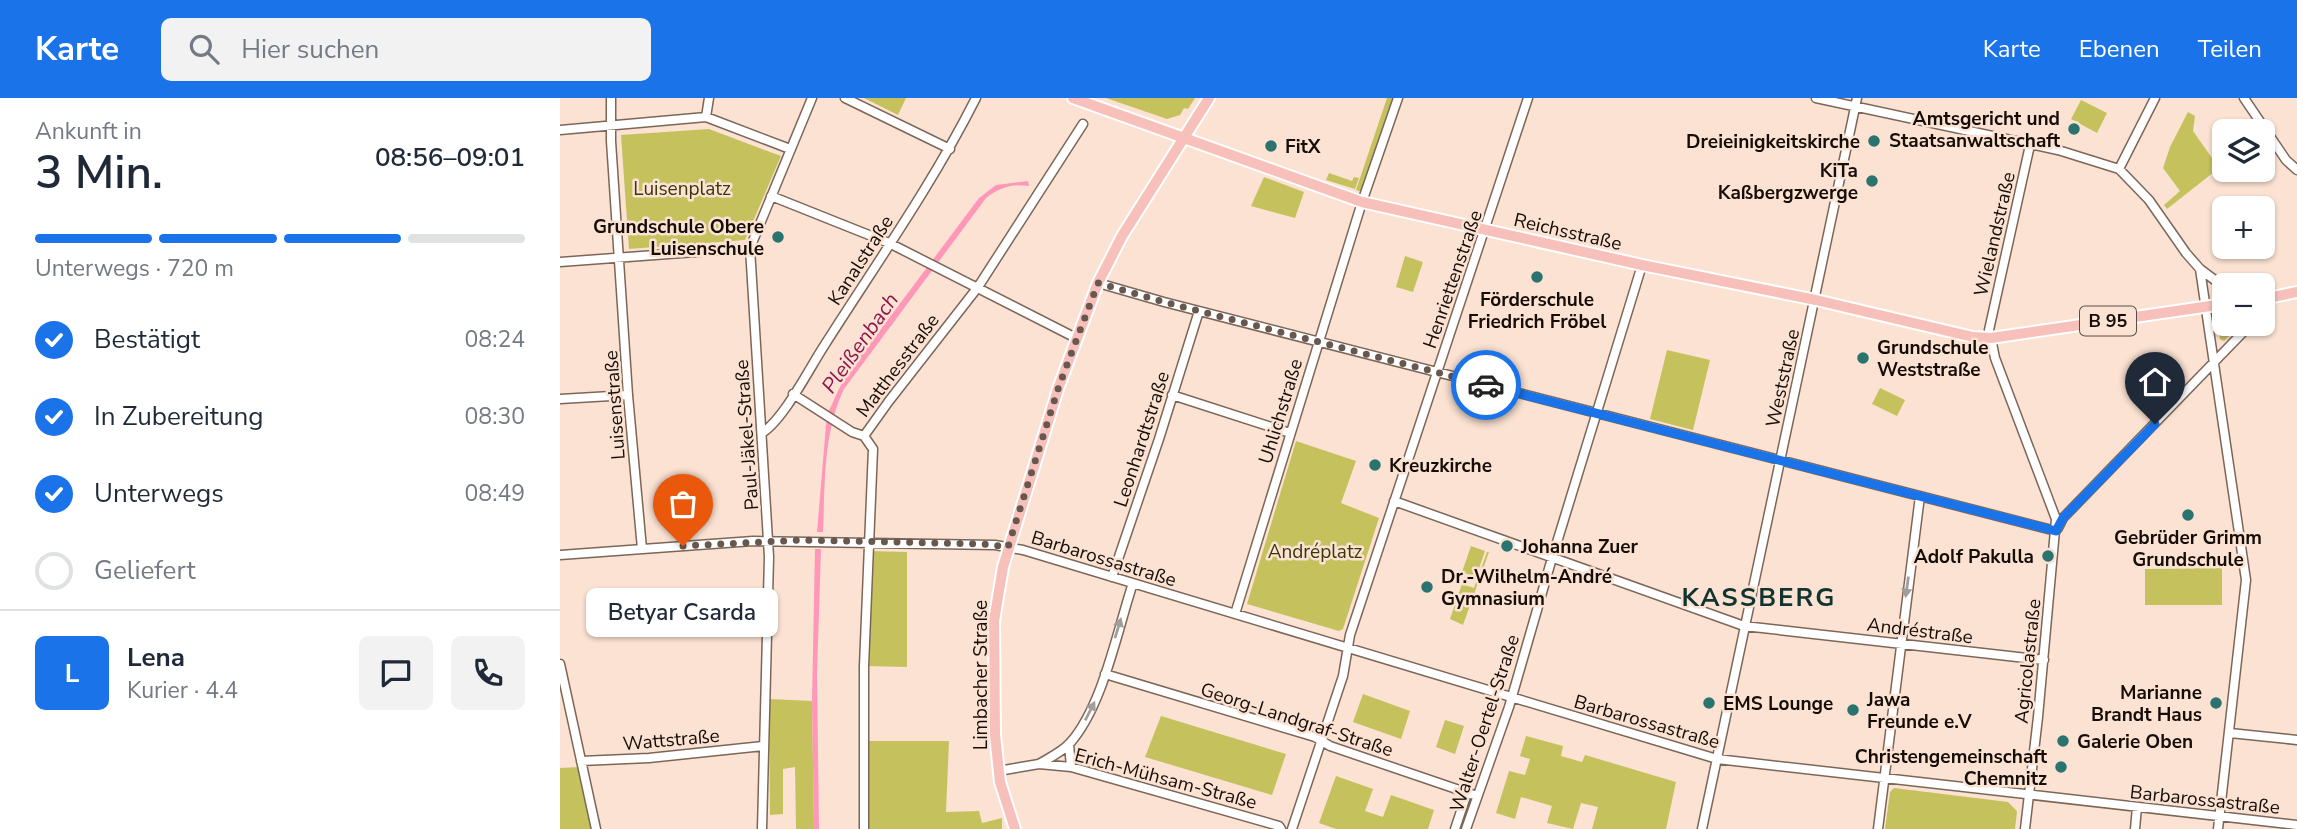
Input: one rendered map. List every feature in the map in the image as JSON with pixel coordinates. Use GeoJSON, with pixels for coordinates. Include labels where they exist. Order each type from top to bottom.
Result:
{"type":"FeatureCollection","features":[{"type":"Feature","properties":{"kind":"main road","name":"B 95"},"geometry":{"type":"LineString","coordinates":[[1073,98],[1092,102],[1184,139]]}},
{"type":"Feature","properties":{"kind":"main road","name":"Limbacher Straße"},"geometry":{"type":"LineString","coordinates":[[1014,829],[1003,798],[998,771],[994,621],[996,595],[1008,547],[1076,338],[1098,283],[1122,236],[1209,98]]}},
{"type":"Feature","properties":{"kind":"main road","name":"Reichsstraße"},"geometry":{"type":"LineString","coordinates":[[1184,139],[1362,202],[1952,331],[2010,334],[2212,306]]}},
{"type":"Feature","properties":{"kind":"main road"},"geometry":{"type":"LineString","coordinates":[[2275,297],[2297,292]]}},
{"type":"Feature","properties":{"kind":"street"},"geometry":{"type":"LineString","coordinates":[[611,98],[610,127],[620,258]]}},
{"type":"Feature","properties":{"kind":"street"},"geometry":{"type":"LineString","coordinates":[[706,117],[709,98]]}},
{"type":"Feature","properties":{"kind":"street"},"geometry":{"type":"LineString","coordinates":[[560,262],[750,248],[812,98]]}},
{"type":"Feature","properties":{"kind":"street"},"geometry":{"type":"LineString","coordinates":[[845,98],[950,149]]}},
{"type":"Feature","properties":{"kind":"street","name":"Kanalstraße"},"geometry":{"type":"LineString","coordinates":[[762,433],[770,428],[793,394],[950,149],[975,98]]}},
{"type":"Feature","properties":{"kind":"street","name":"Uhlichstraße"},"geometry":{"type":"LineString","coordinates":[[1235,614],[1362,202],[1398,98]]}},
{"type":"Feature","properties":{"kind":"street","name":"Henriettenstraße"},"geometry":{"type":"LineString","coordinates":[[1292,829],[1343,676],[1350,635],[1528,98]]}},
{"type":"Feature","properties":{"kind":"street"},"geometry":{"type":"LineString","coordinates":[[1816,98],[1856,103],[2058,150],[2119,169],[2149,200],[2200,269],[2212,278]]}},
{"type":"Feature","properties":{"kind":"street"},"geometry":{"type":"LineString","coordinates":[[2119,169],[2155,98]]}},
{"type":"Feature","properties":{"kind":"street"},"geometry":{"type":"LineString","coordinates":[[2244,98],[2286,160],[2297,170]]}},
{"type":"Feature","properties":{"kind":"street","name":"Weststraße"},"geometry":{"type":"LineString","coordinates":[[1702,829],[1856,103]]}},
{"type":"Feature","properties":{"kind":"street"},"geometry":{"type":"LineString","coordinates":[[560,130],[706,117],[790,149]]}},
{"type":"Feature","properties":{"kind":"street","name":"Matthesstraße"},"geometry":{"type":"LineString","coordinates":[[864,829],[862,741],[873,449],[864,436],[882,409],[978,287],[1083,124]]}},
{"type":"Feature","properties":{"kind":"street","name":"Wielandstraße"},"geometry":{"type":"LineString","coordinates":[[1990,334],[2030,145]]}},
{"type":"Feature","properties":{"kind":"street"},"geometry":{"type":"LineString","coordinates":[[771,196],[889,243],[1076,338]]}},
{"type":"Feature","properties":{"kind":"street","name":"Paul-Jäkel-Straße"},"geometry":{"type":"LineString","coordinates":[[750,248],[769,541],[762,829]]}},
{"type":"Feature","properties":{"kind":"street","name":"Luisenstraße"},"geometry":{"type":"LineString","coordinates":[[620,258],[628,395],[642,549]]}},
{"type":"Feature","properties":{"kind":"street","name":"Walter-Oertel-Straße"},"geometry":{"type":"LineString","coordinates":[[1466,829],[1499,740],[1642,265]]}},
{"type":"Feature","properties":{"kind":"street"},"geometry":{"type":"LineString","coordinates":[[2200,269],[2246,580],[2218,829]]}},
{"type":"Feature","properties":{"kind":"street"},"geometry":{"type":"LineString","coordinates":[[1098,283],[2056,531]]}},
{"type":"Feature","properties":{"kind":"street","name":"Leonhardtstraße"},"geometry":{"type":"LineString","coordinates":[[1112,577],[1199,311]]}},
{"type":"Feature","properties":{"kind":"street"},"geometry":{"type":"LineString","coordinates":[[1990,334],[1994,358],[2056,519],[2056,531]]}},
{"type":"Feature","properties":{"kind":"street"},"geometry":{"type":"LineString","coordinates":[[2056,531],[2063,518],[2239,336]]}},
{"type":"Feature","properties":{"kind":"street"},"geometry":{"type":"LineString","coordinates":[[793,394],[852,432],[864,436]]}},
{"type":"Feature","properties":{"kind":"street"},"geometry":{"type":"LineString","coordinates":[[560,400],[628,395]]}},
{"type":"Feature","properties":{"kind":"street"},"geometry":{"type":"LineString","coordinates":[[1172,395],[1290,433]]}},
{"type":"Feature","properties":{"kind":"street"},"geometry":{"type":"LineString","coordinates":[[1878,829],[1920,496]]}},
{"type":"Feature","properties":{"kind":"street","name":"Andréstraße"},"geometry":{"type":"LineString","coordinates":[[1394,501],[1744,626],[2044,660]]}},
{"type":"Feature","properties":{"kind":"street","name":"Agricolastraße"},"geometry":{"type":"LineString","coordinates":[[2025,829],[2056,531]]}},
{"type":"Feature","properties":{"kind":"street","name":"Barbarossastraße"},"geometry":{"type":"LineString","coordinates":[[560,555],[769,541],[869,541],[1008,547],[1717,759],[2297,825]]}},
{"type":"Feature","properties":{"kind":"street"},"geometry":{"type":"LineString","coordinates":[[1039,764],[1069,744],[1088,716],[1105,674],[1133,583]]}},
{"type":"Feature","properties":{"kind":"street"},"geometry":{"type":"LineString","coordinates":[[560,664],[596,829]]}},
{"type":"Feature","properties":{"kind":"street","name":"Georg-Landgraf-Straße"},"geometry":{"type":"LineString","coordinates":[[1105,674],[1315,737],[1477,796]]}},
{"type":"Feature","properties":{"kind":"street"},"geometry":{"type":"LineString","coordinates":[[2230,733],[2297,740]]}},
{"type":"Feature","properties":{"kind":"street"},"geometry":{"type":"LineString","coordinates":[[1069,744],[1071,767]]}},
{"type":"Feature","properties":{"kind":"street","name":"Wattstraße"},"geometry":{"type":"LineString","coordinates":[[581,761],[649,758],[763,746]]}},
{"type":"Feature","properties":{"kind":"street","name":"Erich-Mühsam-Straße"},"geometry":{"type":"LineString","coordinates":[[998,771],[1039,764],[1071,767],[1279,825],[1281,829]]}},
{"type":"Feature","properties":{"kind":"street","name":"Walter-Oertel-Straße"},"geometry":{"type":"LineString","coordinates":[[1455,829],[1467,793]]}},
{"type":"Feature","properties":{"kind":"street"},"geometry":{"type":"LineString","coordinates":[[2134,829],[2137,807]]}},
{"type":"Feature","properties":{"kind":"green space"},"geometry":{"type":"Polygon","coordinates":[[[864,98],[906,98],[898,115],[864,98]]]}},
{"type":"Feature","properties":{"kind":"green space"},"geometry":{"type":"Polygon","coordinates":[[[1106,98],[1195,98],[1180,115],[1167,119],[1106,98]]]}},
{"type":"Feature","properties":{"kind":"green space"},"geometry":{"type":"Polygon","coordinates":[[[1387,98],[1393,98],[1362,192],[1356,190],[1387,98]]]}},
{"type":"Feature","properties":{"kind":"green space"},"geometry":{"type":"Polygon","coordinates":[[[2081,100],[2107,113],[2097,133],[2071,119],[2081,100]]]}},
{"type":"Feature","properties":{"kind":"green space"},"geometry":{"type":"Polygon","coordinates":[[[2188,112],[2195,116],[2193,131],[2212,158],[2212,174],[2167,209],[2164,205],[2180,191],[2163,168],[2170,147],[2188,112]]]}},
{"type":"Feature","properties":{"kind":"green space","name":"Luisenplatz"},"geometry":{"type":"Polygon","coordinates":[[[709,129],[781,156],[745,240],[629,249],[621,135],[709,129]]]}},
{"type":"Feature","properties":{"kind":"green space"},"geometry":{"type":"Polygon","coordinates":[[[1329,173],[1352,181],[1354,177],[1359,178],[1355,189],[1326,180],[1329,173]]]}},
{"type":"Feature","properties":{"kind":"green space"},"geometry":{"type":"Polygon","coordinates":[[[1264,177],[1304,192],[1295,218],[1251,206],[1264,177]]]}},
{"type":"Feature","properties":{"kind":"green space"},"geometry":{"type":"Polygon","coordinates":[[[1405,256],[1423,262],[1413,292],[1396,287],[1405,256]]]}},
{"type":"Feature","properties":{"kind":"green space"},"geometry":{"type":"Polygon","coordinates":[[[1667,350],[1710,360],[1693,430],[1650,419],[1667,350]]]}},
{"type":"Feature","properties":{"kind":"green space"},"geometry":{"type":"Polygon","coordinates":[[[1880,388],[1905,400],[1897,416],[1872,404],[1880,388]]]}},
{"type":"Feature","properties":{"kind":"green space","name":"Andréplatz"},"geometry":{"type":"Polygon","coordinates":[[[1296,441],[1356,461],[1341,503],[1379,518],[1343,629],[1339,631],[1247,604],[1296,441]]]}},
{"type":"Feature","properties":{"kind":"green space"},"geometry":{"type":"Polygon","coordinates":[[[1471,546],[1485,551],[1476,577],[1462,572],[1471,546]]]}},
{"type":"Feature","properties":{"kind":"green space"},"geometry":{"type":"Polygon","coordinates":[[[868,551],[907,552],[907,667],[864,666],[868,551]]]}},
{"type":"Feature","properties":{"kind":"green space"},"geometry":{"type":"Polygon","coordinates":[[[1487,552],[1463,625],[1450,619],[1462,584],[1474,588],[1487,552]]]}},
{"type":"Feature","properties":{"kind":"green space"},"geometry":{"type":"Polygon","coordinates":[[[2222,568],[2222,605],[2145,605],[2145,569],[2222,568]]]}},
{"type":"Feature","properties":{"kind":"green space"},"geometry":{"type":"Polygon","coordinates":[[[1363,694],[1410,711],[1401,739],[1353,722],[1363,694]]]}},
{"type":"Feature","properties":{"kind":"green space"},"geometry":{"type":"Polygon","coordinates":[[[769,699],[812,701],[814,829],[796,829],[795,767],[783,769],[783,814],[770,815],[769,699]]]}},
{"type":"Feature","properties":{"kind":"green space"},"geometry":{"type":"Polygon","coordinates":[[[1161,716],[1286,754],[1272,795],[1145,757],[1161,716]]]}},
{"type":"Feature","properties":{"kind":"green space"},"geometry":{"type":"Polygon","coordinates":[[[1445,720],[1464,726],[1455,754],[1436,747],[1445,720]]]}},
{"type":"Feature","properties":{"kind":"green space"},"geometry":{"type":"Polygon","coordinates":[[[1526,736],[1563,746],[1561,756],[1582,762],[1585,755],[1676,782],[1666,829],[1592,829],[1598,807],[1581,803],[1573,829],[1547,823],[1552,806],[1521,797],[1515,819],[1496,813],[1509,771],[1525,775],[1530,759],[1520,756],[1526,736]]]}},
{"type":"Feature","properties":{"kind":"green space"},"geometry":{"type":"Polygon","coordinates":[[[862,741],[949,741],[946,812],[979,811],[982,823],[1002,818],[1002,829],[864,829],[862,741]]]}},
{"type":"Feature","properties":{"kind":"green space"},"geometry":{"type":"Polygon","coordinates":[[[579,767],[591,829],[560,829],[560,768],[579,767]]]}},
{"type":"Feature","properties":{"kind":"green space"},"geometry":{"type":"Polygon","coordinates":[[[1336,776],[1373,789],[1365,811],[1383,817],[1391,795],[1434,810],[1428,829],[1336,829],[1319,823],[1336,776]]]}},
{"type":"Feature","properties":{"kind":"green space"},"geometry":{"type":"Polygon","coordinates":[[[1894,788],[2008,802],[2017,811],[2015,829],[1885,829],[1890,792],[1894,788]]]}},
{"type":"Feature","properties":{"kind":"shaded area"},"geometry":{"type":"Polygon","coordinates":[[[1028,181],[1029,186],[1006,187],[986,198],[844,389],[832,423],[829,441],[823,532],[817,532],[828,413],[845,377],[979,198],[996,185],[1028,181]]]}},
{"type":"Feature","properties":{"kind":"shaded area"},"geometry":{"type":"Polygon","coordinates":[[[815,549],[821,549],[817,674],[819,829],[814,829],[812,701],[815,549]]]}},
{"type":"Feature","properties":{"kind":"way so far"},"geometry":{"type":"LineString","coordinates":[[683,546],[801,540],[984,544],[1008,547],[1059,386],[1098,283],[1486,385]]}},
{"type":"Feature","properties":{"kind":"place","name":"Amtsgericht und Staatsanwaltschaft"},"geometry":{"type":"Point","coordinates":[2074,129]}},
{"type":"Feature","properties":{"kind":"place","name":"Dreieinigkeitskirche"},"geometry":{"type":"Point","coordinates":[1874,141]}},
{"type":"Feature","properties":{"kind":"place","name":"FitX"},"geometry":{"type":"Point","coordinates":[1271,146]}},
{"type":"Feature","properties":{"kind":"place","name":"KiTa Kaßbergzwerge"},"geometry":{"type":"Point","coordinates":[1872,181]}},
{"type":"Feature","properties":{"kind":"place","name":"Grundschule Obere Luisenschule"},"geometry":{"type":"Point","coordinates":[778,237]}},
{"type":"Feature","properties":{"kind":"place","name":"Förderschule Friedrich Fröbel"},"geometry":{"type":"Point","coordinates":[1537,277]}},
{"type":"Feature","properties":{"kind":"place","name":"Grundschule Weststraße"},"geometry":{"type":"Point","coordinates":[1863,358]}},
{"type":"Feature","properties":{"kind":"place","name":"Kreuzkirche"},"geometry":{"type":"Point","coordinates":[1375,465]}},
{"type":"Feature","properties":{"kind":"place","name":"Gebrüder Grimm Grundschule"},"geometry":{"type":"Point","coordinates":[2188,515]}},
{"type":"Feature","properties":{"kind":"place","name":"Betyar Csarda"},"geometry":{"type":"Point","coordinates":[683,546]}},
{"type":"Feature","properties":{"kind":"place","name":"Johanna Zuer"},"geometry":{"type":"Point","coordinates":[1507,546]}},
{"type":"Feature","properties":{"kind":"place","name":"Adolf Pakulla"},"geometry":{"type":"Point","coordinates":[2048,556]}},
{"type":"Feature","properties":{"kind":"place","name":"Dr.-Wilhelm-André Gymnasium"},"geometry":{"type":"Point","coordinates":[1427,587]}},
{"type":"Feature","properties":{"kind":"place","name":"EMS Lounge"},"geometry":{"type":"Point","coordinates":[1709,703]}},
{"type":"Feature","properties":{"kind":"place","name":"Marianne Brandt Haus"},"geometry":{"type":"Point","coordinates":[2216,703]}},
{"type":"Feature","properties":{"kind":"place","name":"Jawa Freunde e.V"},"geometry":{"type":"Point","coordinates":[1853,710]}},
{"type":"Feature","properties":{"kind":"place","name":"Galerie Oben"},"geometry":{"type":"Point","coordinates":[2063,741]}},
{"type":"Feature","properties":{"kind":"place","name":"Christengemeinschaft Chemnitz"},"geometry":{"type":"Point","coordinates":[2061,767]}},
{"type":"Feature","properties":{"kind":"district","name":"KASSBERG"},"geometry":{"type":"Point","coordinates":[1759,597]}},
{"type":"Feature","properties":{"kind":"route"},"geometry":{"type":"LineString","coordinates":[[1486,385],[2056,531],[2063,518],[2155,424]]}},
{"type":"Feature","properties":{"kind":"water label","name":"Pleißenbach"},"geometry":{"type":"Point","coordinates":[860,343]}}]}
